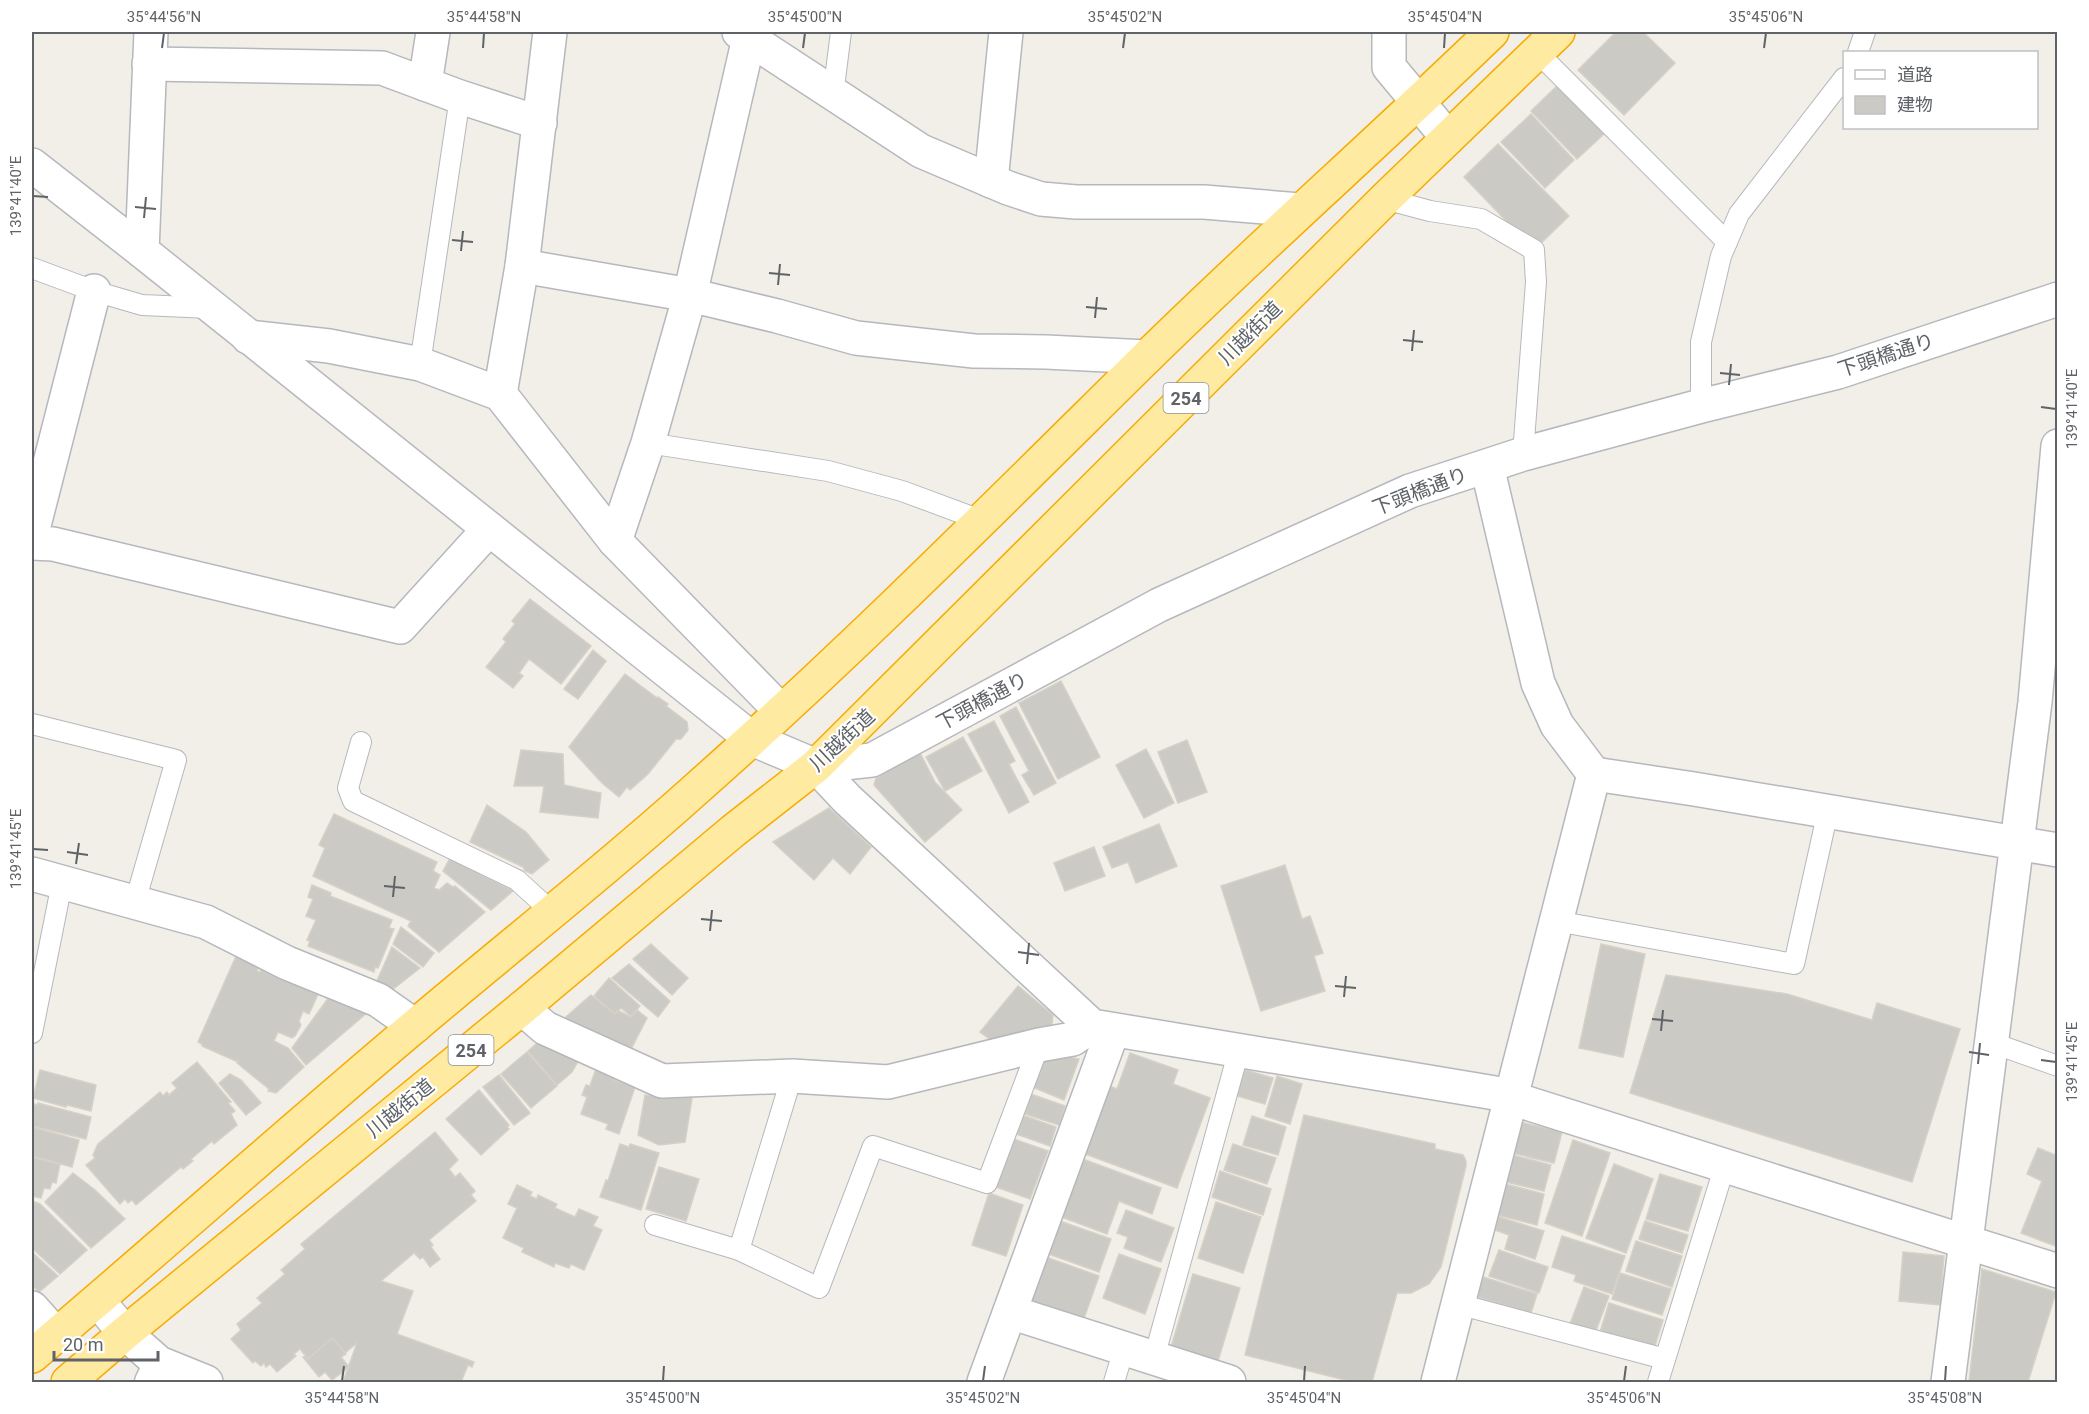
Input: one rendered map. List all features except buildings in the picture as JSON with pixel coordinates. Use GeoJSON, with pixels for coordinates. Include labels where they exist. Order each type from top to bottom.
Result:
{"type":"FeatureCollection","features":[{"type":"Feature","properties":{"kind":"highway","name":"254"},"geometry":{"type":"LineString","coordinates":[[32,1356],[415,1026],[694,792],[983,521],[1147,357],[1300,210],[1492,32]]}},
{"type":"Feature","properties":{"kind":"highway","name":"川越街道"},"geometry":{"type":"LineString","coordinates":[[68,1383],[125,1333],[522,1008],[733,831],[816,766],[1385,199],[1547,42]]}},
{"type":"Feature","properties":{"kind":"street"},"geometry":{"type":"LineString","coordinates":[[142,251],[151,32]]}},
{"type":"Feature","properties":{"kind":"street"},"geometry":{"type":"LineString","coordinates":[[425,84],[432,32]]}},
{"type":"Feature","properties":{"kind":"street"},"geometry":{"type":"LineString","coordinates":[[500,394],[522,266],[550,32]]}},
{"type":"Feature","properties":{"kind":"street"},"geometry":{"type":"LineString","coordinates":[[992,181],[1006,32]]}},
{"type":"Feature","properties":{"kind":"street"},"geometry":{"type":"LineString","coordinates":[[1389,32],[1389,67],[1448,138]]}},
{"type":"Feature","properties":{"kind":"street"},"geometry":{"type":"LineString","coordinates":[[615,541],[648,443],[690,295],[744,35],[921,151],[1041,199],[1076,202],[1204,202],[1300,210]]}},
{"type":"Feature","properties":{"kind":"street"},"geometry":{"type":"LineString","coordinates":[[149,64],[382,68],[540,123]]}},
{"type":"Feature","properties":{"kind":"street"},"geometry":{"type":"LineString","coordinates":[[32,165],[752,739],[816,766],[847,799],[1103,1028]]}},
{"type":"Feature","properties":{"kind":"street"},"geometry":{"type":"LineString","coordinates":[[522,266],[690,295],[855,338],[974,351],[1147,357]]}},
{"type":"Feature","properties":{"kind":"street"},"geometry":{"type":"LineString","coordinates":[[32,533],[94,291]]}},
{"type":"Feature","properties":{"kind":"street","name":"下頭橋通り"},"geometry":{"type":"LineString","coordinates":[[816,766],[872,760],[1159,605],[1410,491],[1523,454],[1838,372],[2057,305]]}},
{"type":"Feature","properties":{"kind":"street"},"geometry":{"type":"LineString","coordinates":[[248,337],[329,346],[420,364],[500,394],[615,541],[781,711]]}},
{"type":"Feature","properties":{"kind":"street"},"geometry":{"type":"LineString","coordinates":[[1948,1383],[1990,1042],[2051,604],[2057,459]]}},
{"type":"Feature","properties":{"kind":"street"},"geometry":{"type":"LineString","coordinates":[[1487,466],[1538,684],[1557,725],[1594,774],[2058,850]]}},
{"type":"Feature","properties":{"kind":"street"},"geometry":{"type":"LineString","coordinates":[[32,543],[53,544],[400,627],[489,529]]}},
{"type":"Feature","properties":{"kind":"street"},"geometry":{"type":"LineString","coordinates":[[1438,1383],[1594,774]]}},
{"type":"Feature","properties":{"kind":"street"},"geometry":{"type":"LineString","coordinates":[[32,874],[206,922],[287,963],[378,1000],[415,1026]]}},
{"type":"Feature","properties":{"kind":"street"},"geometry":{"type":"LineString","coordinates":[[522,1008],[545,1028],[662,1081],[792,1076],[888,1083],[1039,1045],[1073,1039],[1103,1028],[1495,1093],[2058,1271]]}},
{"type":"Feature","properties":{"kind":"street"},"geometry":{"type":"LineString","coordinates":[[984,1383],[1010,1312],[1103,1028]]}},
{"type":"Feature","properties":{"kind":"street"},"geometry":{"type":"LineString","coordinates":[[98,1301],[155,1373],[206,1383]]}},
{"type":"Feature","properties":{"kind":"street"},"geometry":{"type":"LineString","coordinates":[[32,1308],[56,1335]]}},
{"type":"Feature","properties":{"kind":"street"},"geometry":{"type":"LineString","coordinates":[[1010,1312],[1222,1381]]}},
{"type":"Feature","properties":{"kind":"lane"},"geometry":{"type":"LineString","coordinates":[[833,94],[841,32]]}},
{"type":"Feature","properties":{"kind":"lane"},"geometry":{"type":"LineString","coordinates":[[1858,51],[1865,32]]}},
{"type":"Feature","properties":{"kind":"lane"},"geometry":{"type":"LineString","coordinates":[[1547,42],[1727,242]]}},
{"type":"Feature","properties":{"kind":"lane"},"geometry":{"type":"LineString","coordinates":[[1701,406],[1701,342],[1721,256],[1739,214],[1843,81]]}},
{"type":"Feature","properties":{"kind":"lane"},"geometry":{"type":"LineString","coordinates":[[420,364],[460,97]]}},
{"type":"Feature","properties":{"kind":"lane"},"geometry":{"type":"LineString","coordinates":[[1385,199],[1430,211],[1481,219],[1534,250],[1536,282],[1523,454]]}},
{"type":"Feature","properties":{"kind":"lane"},"geometry":{"type":"LineString","coordinates":[[32,268],[94,291],[142,305],[212,308]]}},
{"type":"Feature","properties":{"kind":"lane"},"geometry":{"type":"LineString","coordinates":[[648,443],[828,471],[902,491],[983,521]]}},
{"type":"Feature","properties":{"kind":"lane"},"geometry":{"type":"LineString","coordinates":[[32,724],[176,760],[135,902]]}},
{"type":"Feature","properties":{"kind":"lane"},"geometry":{"type":"LineString","coordinates":[[361,742],[348,788],[353,801],[517,880],[552,912]]}},
{"type":"Feature","properties":{"kind":"lane"},"geometry":{"type":"LineString","coordinates":[[1556,921],[1794,964],[1828,811]]}},
{"type":"Feature","properties":{"kind":"lane"},"geometry":{"type":"LineString","coordinates":[[32,1033],[62,883]]}},
{"type":"Feature","properties":{"kind":"lane"},"geometry":{"type":"LineString","coordinates":[[1990,1042],[2058,1066]]}},
{"type":"Feature","properties":{"kind":"lane"},"geometry":{"type":"LineString","coordinates":[[655,1225],[739,1250],[819,1288],[873,1146],[987,1183],[1039,1045]]}},
{"type":"Feature","properties":{"kind":"lane"},"geometry":{"type":"LineString","coordinates":[[1114,1383],[1139,1354],[1239,1050]]}},
{"type":"Feature","properties":{"kind":"lane"},"geometry":{"type":"LineString","coordinates":[[739,1250],[792,1076]]}},
{"type":"Feature","properties":{"kind":"lane"},"geometry":{"type":"LineString","coordinates":[[1658,1383],[1725,1165]]}},
{"type":"Feature","properties":{"kind":"lane"},"geometry":{"type":"LineString","coordinates":[[1458,1304],[1665,1359]]}}]}
